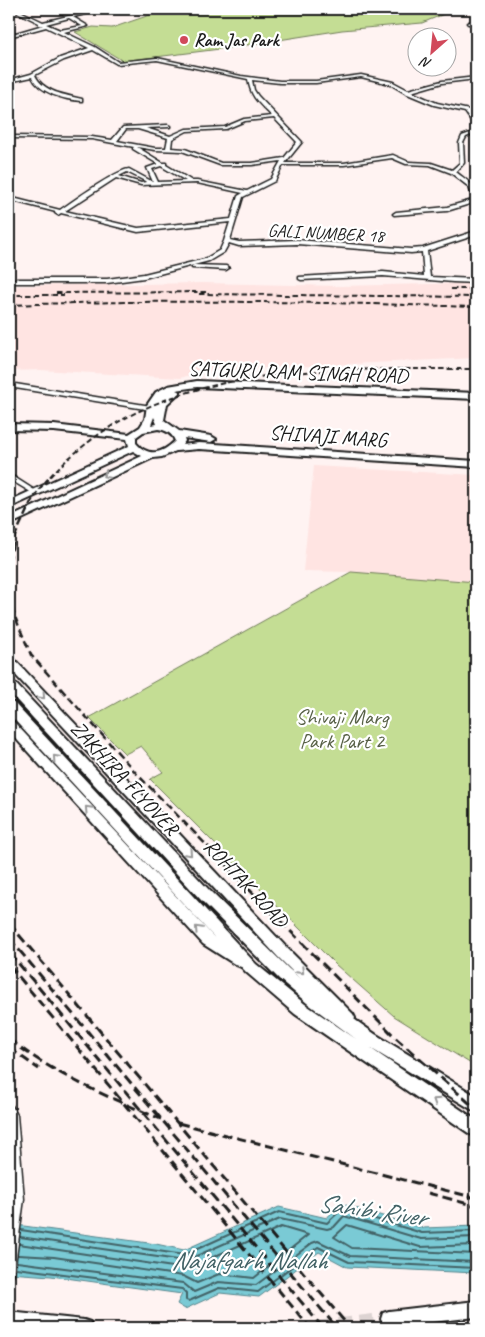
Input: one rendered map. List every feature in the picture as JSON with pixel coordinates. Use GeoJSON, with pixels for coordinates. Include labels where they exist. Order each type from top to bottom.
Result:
{"type":"FeatureCollection","features":[{"type":"Feature","properties":{"kind":"main road","name":"SATGURU RAM SINGH ROAD"},"geometry":{"type":"LineString","coordinates":[[145,427],[151,420],[151,408],[158,394],[169,388],[197,384],[476,396]]}},
{"type":"Feature","properties":{"kind":"main road","name":"SATGURU RAM SINGH ROAD"},"geometry":{"type":"LineString","coordinates":[[174,431],[159,421],[159,407],[166,397],[176,392],[196,389],[476,401]]}},
{"type":"Feature","properties":{"kind":"main road"},"geometry":{"type":"LineString","coordinates":[[12,426],[131,437]]}},
{"type":"Feature","properties":{"kind":"main road"},"geometry":{"type":"LineString","coordinates":[[9,522],[132,462],[151,455],[170,452],[176,448],[180,441],[174,431],[158,426],[145,427],[136,431],[131,437],[130,443],[133,448],[151,455]]}},
{"type":"Feature","properties":{"kind":"main road","name":"SHIVAJI MARG"},"geometry":{"type":"LineString","coordinates":[[174,431],[199,439],[476,457]]}},
{"type":"Feature","properties":{"kind":"main road","name":"SHIVAJI MARG"},"geometry":{"type":"LineString","coordinates":[[176,448],[199,446],[476,464]]}},
{"type":"Feature","properties":{"kind":"main road"},"geometry":{"type":"LineString","coordinates":[[9,505],[133,448]]}},
{"type":"Feature","properties":{"kind":"main road","name":"ROHTAK ROAD"},"geometry":{"type":"LineString","coordinates":[[9,661],[283,953],[369,1039],[476,1105]]}},
{"type":"Feature","properties":{"kind":"main road","name":"ZAKHIRA FLYOVER"},"geometry":{"type":"LineString","coordinates":[[9,684],[272,963],[312,998],[369,1039]]}},
{"type":"Feature","properties":{"kind":"main road","name":"ZAKHIRA FLYOVER"},"geometry":{"type":"LineString","coordinates":[[9,706],[251,968]]}},
{"type":"Feature","properties":{"kind":"main road"},"geometry":{"type":"LineString","coordinates":[[9,724],[208,940],[251,968],[323,1026],[476,1129]]}},
{"type":"Feature","properties":{"kind":"main road"},"geometry":{"type":"LineString","coordinates":[[389,1319],[476,1308]]}},
{"type":"Feature","properties":{"kind":"main road"},"geometry":{"type":"LineString","coordinates":[[9,1320],[84,1328]]}},
{"type":"Feature","properties":{"kind":"street"},"geometry":{"type":"LineString","coordinates":[[13,9],[40,24],[93,48],[116,63],[160,60],[250,79],[308,82],[361,76],[391,83],[436,104],[467,112],[476,124]]}},
{"type":"Feature","properties":{"kind":"street"},"geometry":{"type":"LineString","coordinates":[[40,24],[101,9]]}},
{"type":"Feature","properties":{"kind":"street"},"geometry":{"type":"LineString","coordinates":[[59,32],[86,26],[70,17]]}},
{"type":"Feature","properties":{"kind":"street"},"geometry":{"type":"LineString","coordinates":[[469,23],[476,23]]}},
{"type":"Feature","properties":{"kind":"street"},"geometry":{"type":"LineString","coordinates":[[9,36],[45,26]]}},
{"type":"Feature","properties":{"kind":"street"},"geometry":{"type":"LineString","coordinates":[[9,81],[33,75],[54,62],[93,48]]}},
{"type":"Feature","properties":{"kind":"street"},"geometry":{"type":"LineString","coordinates":[[33,75],[34,80],[55,94],[80,100]]}},
{"type":"Feature","properties":{"kind":"street"},"geometry":{"type":"LineString","coordinates":[[407,92],[442,82],[476,78]]}},
{"type":"Feature","properties":{"kind":"street"},"geometry":{"type":"LineString","coordinates":[[9,281],[96,282],[144,276],[207,260],[222,251],[227,242],[239,199],[245,192],[273,180],[281,164],[300,142],[254,94],[250,79]]}},
{"type":"Feature","properties":{"kind":"street"},"geometry":{"type":"LineString","coordinates":[[138,128],[171,138],[186,130],[226,128],[244,120],[274,117]]}},
{"type":"Feature","properties":{"kind":"street"},"geometry":{"type":"LineString","coordinates":[[113,142],[126,128],[168,126]]}},
{"type":"Feature","properties":{"kind":"street"},"geometry":{"type":"LineString","coordinates":[[453,172],[462,163],[461,143],[464,136],[476,132]]}},
{"type":"Feature","properties":{"kind":"street"},"geometry":{"type":"LineString","coordinates":[[9,137],[87,138],[168,150],[183,150],[220,164],[252,164],[285,159]]}},
{"type":"Feature","properties":{"kind":"street"},"geometry":{"type":"LineString","coordinates":[[168,150],[171,138]]}},
{"type":"Feature","properties":{"kind":"street"},"geometry":{"type":"LineString","coordinates":[[128,144],[165,164],[191,182]]}},
{"type":"Feature","properties":{"kind":"street"},"geometry":{"type":"LineString","coordinates":[[281,164],[344,164],[393,156],[408,163],[431,164],[453,172],[471,186],[476,199],[447,209],[396,214]]}},
{"type":"Feature","properties":{"kind":"street"},"geometry":{"type":"LineString","coordinates":[[153,184],[149,168],[165,164]]}},
{"type":"Feature","properties":{"kind":"street"},"geometry":{"type":"LineString","coordinates":[[59,212],[127,170],[153,184]]}},
{"type":"Feature","properties":{"kind":"street"},"geometry":{"type":"LineString","coordinates":[[115,176],[128,182],[153,184],[191,182],[245,192]]}},
{"type":"Feature","properties":{"kind":"street"},"geometry":{"type":"LineString","coordinates":[[9,200],[111,227],[146,232],[232,222]]}},
{"type":"Feature","properties":{"kind":"street","name":"GALI NUMBER 18"},"geometry":{"type":"LineString","coordinates":[[227,242],[239,244],[345,244],[403,251],[424,250],[476,233]]}},
{"type":"Feature","properties":{"kind":"street"},"geometry":{"type":"LineString","coordinates":[[424,250],[426,278]]}},
{"type":"Feature","properties":{"kind":"street"},"geometry":{"type":"LineString","coordinates":[[188,265],[226,268]]}},
{"type":"Feature","properties":{"kind":"street"},"geometry":{"type":"LineString","coordinates":[[301,278],[383,274],[446,282],[476,281]]}},
{"type":"Feature","properties":{"kind":"street"},"geometry":{"type":"LineString","coordinates":[[9,385],[151,408]]}},
{"type":"Feature","properties":{"kind":"street"},"geometry":{"type":"LineString","coordinates":[[9,476],[36,492]]}},
{"type":"Feature","properties":{"kind":"street"},"geometry":{"type":"LineString","coordinates":[[9,1109],[12,1115],[19,1199],[9,1272]]}},
{"type":"Feature","properties":{"kind":"shaded area"},"geometry":{"type":"Polygon","coordinates":[[[203,283],[339,286],[476,283],[476,358],[205,371],[180,378],[40,370],[9,371],[9,286],[203,283]]]}},
{"type":"Feature","properties":{"kind":"shaded area"},"geometry":{"type":"Polygon","coordinates":[[[314,466],[476,475],[476,582],[351,572],[303,571],[314,466]]]}},
{"type":"Feature","properties":{"kind":"green space","name":"Ram Jas Park"},"geometry":{"type":"Polygon","coordinates":[[[167,9],[434,9],[444,14],[422,23],[342,30],[228,48],[123,61],[75,32],[93,27],[112,28],[167,9]]]}},
{"type":"Feature","properties":{"kind":"green space","name":"Shivaji Marg Park Part 2"},"geometry":{"type":"Polygon","coordinates":[[[351,572],[476,582],[476,1067],[394,1016],[336,965],[150,779],[163,772],[141,746],[125,754],[89,718],[351,572]]]}},
{"type":"Feature","properties":{"kind":"water","name":"Najafgarh Nallah"},"geometry":{"type":"Polygon","coordinates":[[[339,1203],[423,1228],[476,1226],[476,1273],[347,1267],[319,1252],[259,1297],[220,1293],[185,1309],[177,1304],[182,1294],[51,1276],[9,1273],[9,1224],[156,1244],[184,1250],[279,1207],[327,1218],[339,1203]]]}},
{"type":"Feature","properties":{"kind":"tunnel"},"geometry":{"type":"LineString","coordinates":[[316,1328],[389,1319]]}},
{"type":"Feature","properties":{"kind":"railway"},"geometry":{"type":"LineString","coordinates":[[451,289],[476,289]]}},
{"type":"Feature","properties":{"kind":"railway"},"geometry":{"type":"LineString","coordinates":[[56,293],[206,292]]}},
{"type":"Feature","properties":{"kind":"railway"},"geometry":{"type":"LineString","coordinates":[[199,294],[476,297]]}},
{"type":"Feature","properties":{"kind":"railway"},"geometry":{"type":"LineString","coordinates":[[9,295],[64,295]]}},
{"type":"Feature","properties":{"kind":"railway"},"geometry":{"type":"LineString","coordinates":[[9,305],[242,302],[476,307]]}},
{"type":"Feature","properties":{"kind":"railway"},"geometry":{"type":"LineString","coordinates":[[30,504],[50,476],[75,453],[118,422],[164,400],[214,385],[265,376],[318,371],[372,369],[476,369]]}},
{"type":"Feature","properties":{"kind":"railway"},"geometry":{"type":"LineString","coordinates":[[9,562],[15,536],[30,504]]}},
{"type":"Feature","properties":{"kind":"railway"},"geometry":{"type":"LineString","coordinates":[[9,595],[15,617],[31,655],[137,774],[229,868]]}},
{"type":"Feature","properties":{"kind":"railway"},"geometry":{"type":"LineString","coordinates":[[227,867],[397,1039],[476,1109]]}},
{"type":"Feature","properties":{"kind":"railway"},"geometry":{"type":"LineString","coordinates":[[9,923],[350,1328]]}},
{"type":"Feature","properties":{"kind":"railway"},"geometry":{"type":"LineString","coordinates":[[9,938],[337,1328]]}},
{"type":"Feature","properties":{"kind":"railway"},"geometry":{"type":"LineString","coordinates":[[9,952],[142,1111]]}},
{"type":"Feature","properties":{"kind":"railway"},"geometry":{"type":"LineString","coordinates":[[9,965],[124,1104]]}},
{"type":"Feature","properties":{"kind":"railway"},"geometry":{"type":"LineString","coordinates":[[9,1039],[45,1064],[101,1094],[124,1104]]}},
{"type":"Feature","properties":{"kind":"railway"},"geometry":{"type":"LineString","coordinates":[[9,1048],[39,1069]]}},
{"type":"Feature","properties":{"kind":"railway"},"geometry":{"type":"LineString","coordinates":[[124,1104],[142,1111]]}},
{"type":"Feature","properties":{"kind":"railway"},"geometry":{"type":"LineString","coordinates":[[124,1104],[310,1328]]}},
{"type":"Feature","properties":{"kind":"railway"},"geometry":{"type":"LineString","coordinates":[[142,1111],[161,1119]]}},
{"type":"Feature","properties":{"kind":"railway"},"geometry":{"type":"LineString","coordinates":[[142,1111],[323,1328]]}},
{"type":"Feature","properties":{"kind":"railway"},"geometry":{"type":"LineString","coordinates":[[178,1123],[476,1198]]}},
{"type":"Feature","properties":{"kind":"railway"},"geometry":{"type":"LineString","coordinates":[[428,1193],[476,1206]]}},
{"type":"Feature","properties":{"kind":"place","name":"Ram Jas Park"},"geometry":{"type":"Point","coordinates":[184,40]}},
{"type":"Feature","properties":{"kind":"water label","name":"Sahibi River"},"geometry":{"type":"Point","coordinates":[372,1210]}}]}
